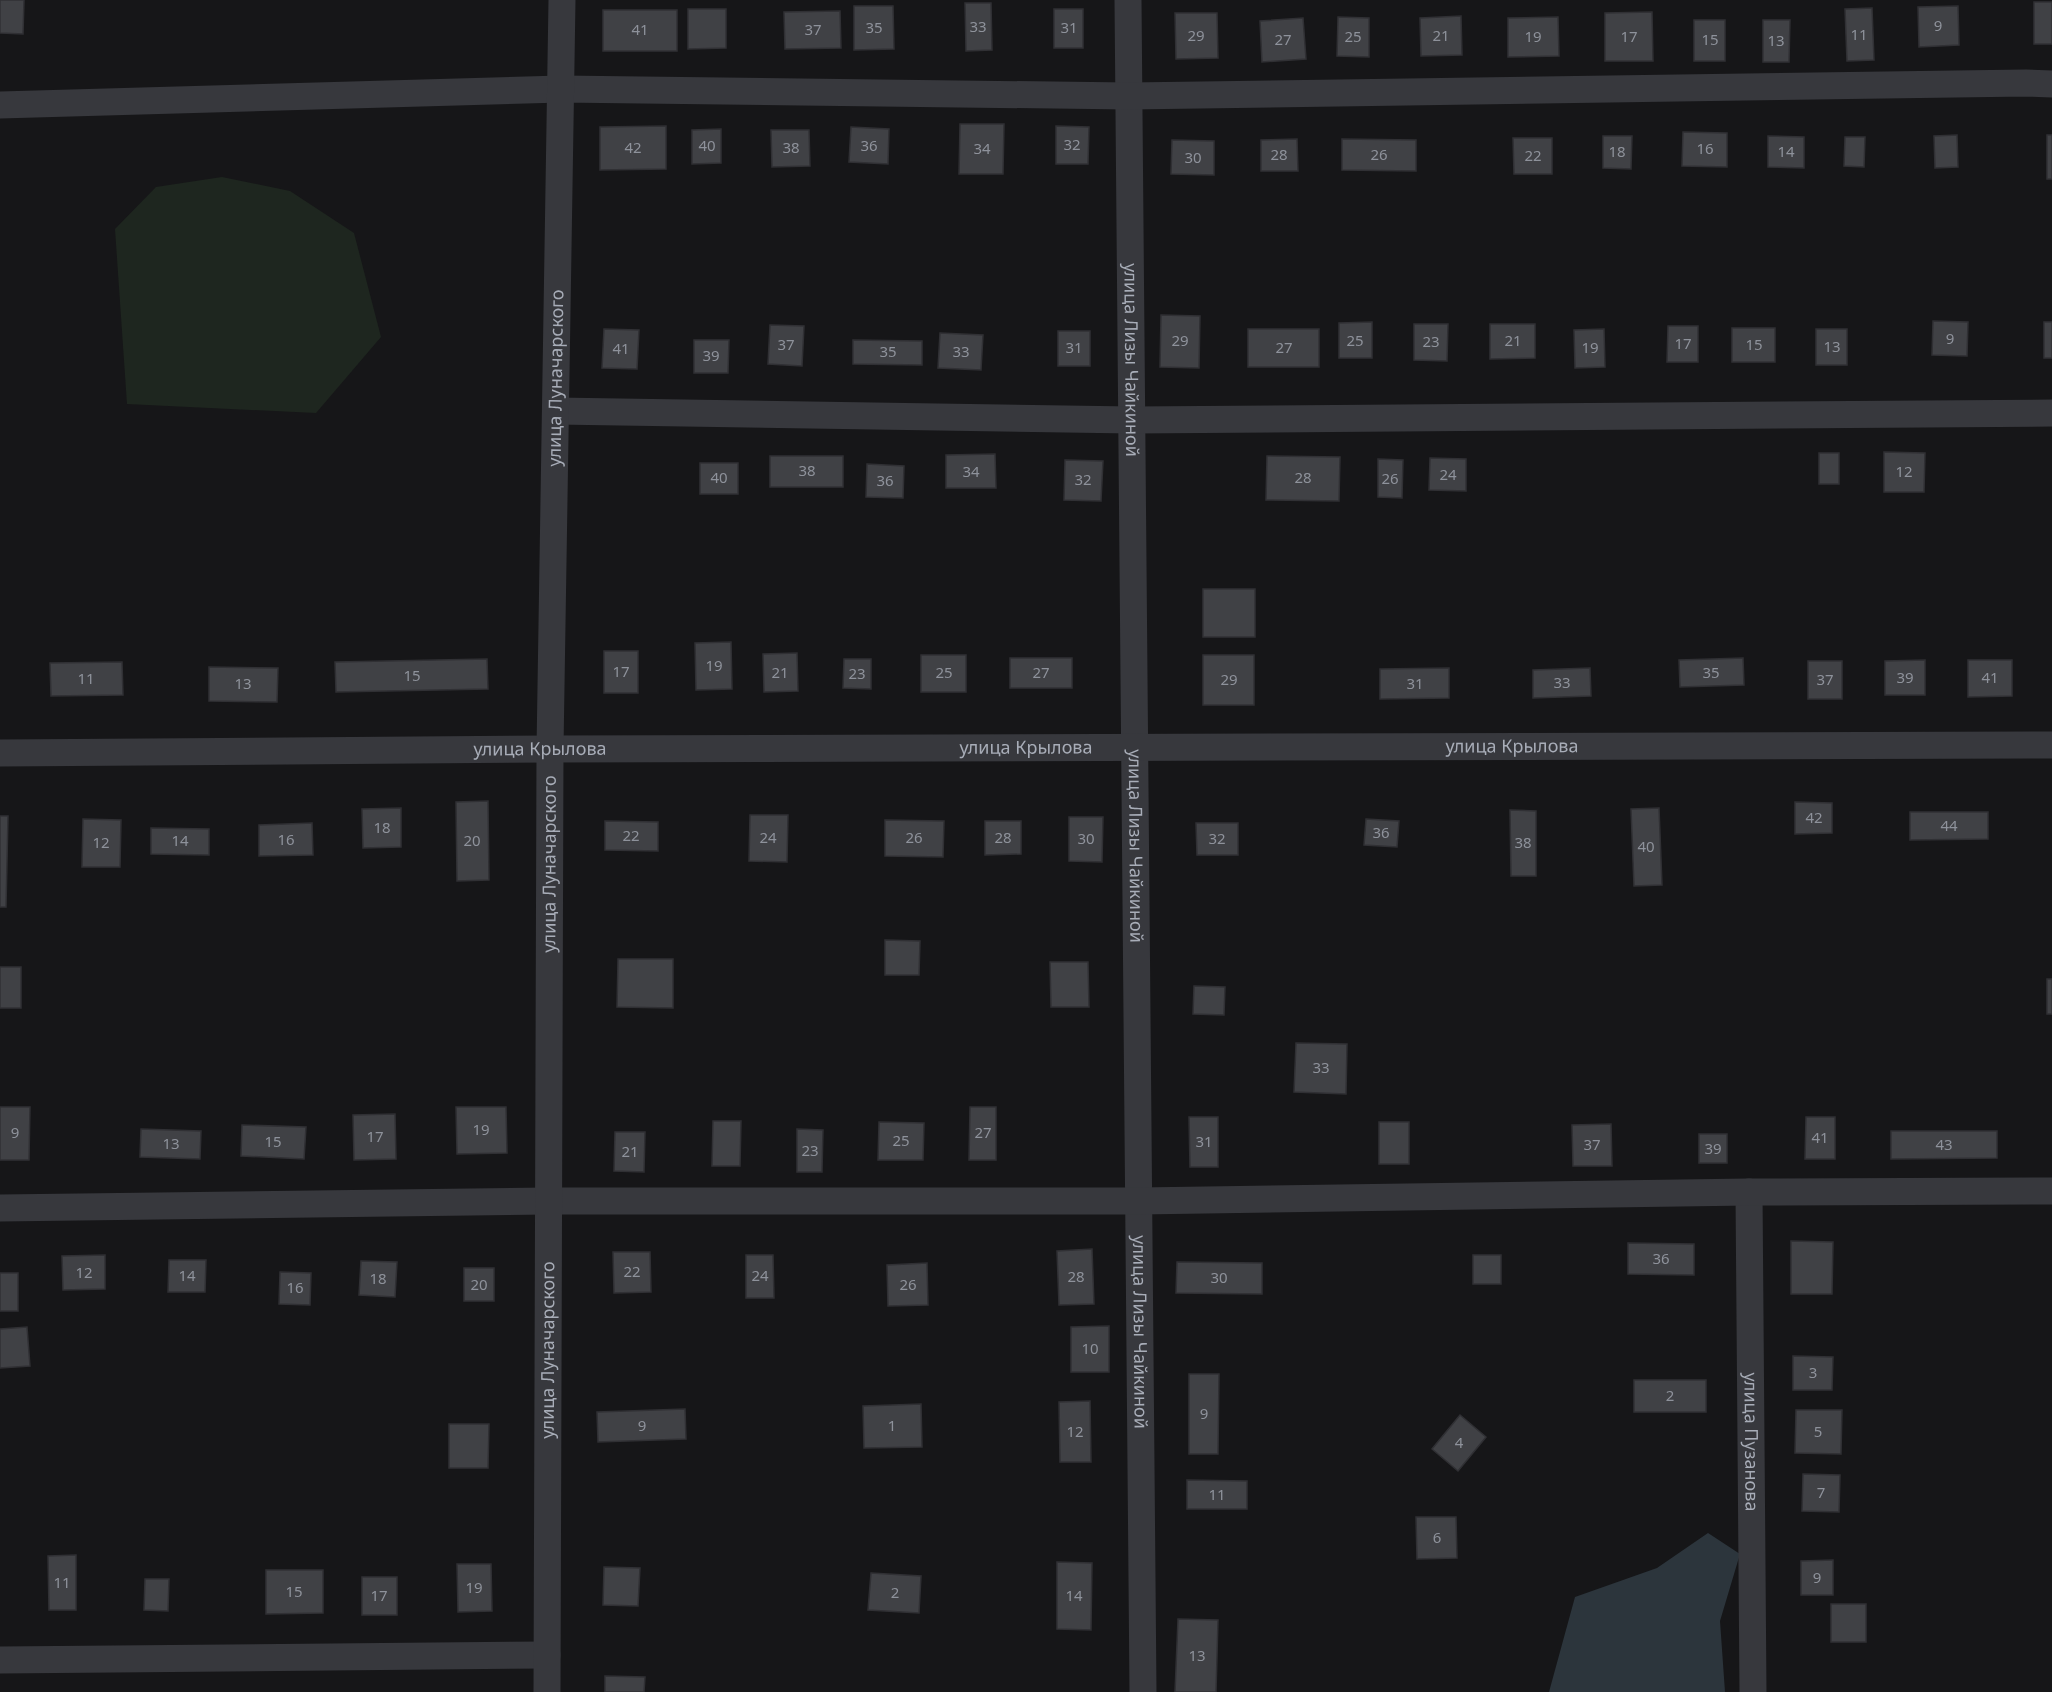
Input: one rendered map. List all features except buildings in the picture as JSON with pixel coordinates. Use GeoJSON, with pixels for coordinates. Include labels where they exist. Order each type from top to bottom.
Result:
{"type":"FeatureCollection","features":[{"type":"Feature","properties":{"kind":"street","name":"улица Луначарского"},"geometry":{"type":"LineString","coordinates":[[547,1692],[550,749],[562,0]]}},
{"type":"Feature","properties":{"kind":"street","name":"улица Лизы Чайкиной"},"geometry":{"type":"LineString","coordinates":[[1128,0],[1143,1692]]}},
{"type":"Feature","properties":{"kind":"street"},"geometry":{"type":"LineString","coordinates":[[0,105],[561,89],[1129,96],[1978,83],[2052,84]]}},
{"type":"Feature","properties":{"kind":"street"},"geometry":{"type":"LineString","coordinates":[[556,411],[1132,420],[2052,413]]}},
{"type":"Feature","properties":{"kind":"street","name":"улица Крылова"},"geometry":{"type":"LineString","coordinates":[[0,753],[550,749],[2052,746]]}},
{"type":"Feature","properties":{"kind":"street"},"geometry":{"type":"LineString","coordinates":[[0,1208],[548,1201],[1139,1202],[1749,1192],[2052,1191]]}},
{"type":"Feature","properties":{"kind":"street","name":"улица Пузанова"},"geometry":{"type":"LineString","coordinates":[[1749,1192],[1754,1692]]}},
{"type":"Feature","properties":{"kind":"street"},"geometry":{"type":"LineString","coordinates":[[0,1660],[547,1655]]}},
{"type":"Feature","properties":{"kind":"shaded area"},"geometry":{"type":"Polygon","coordinates":[[[222,177],[290,191],[354,233],[381,337],[316,413],[127,404],[115,229],[156,187],[222,177]]]}},
{"type":"Feature","properties":{"kind":"shaded area"},"geometry":{"type":"Polygon","coordinates":[[[1708,1533],[1740,1554],[1720,1621],[1725,1692],[1549,1692],[1575,1597],[1657,1568],[1708,1533]]]}}]}
